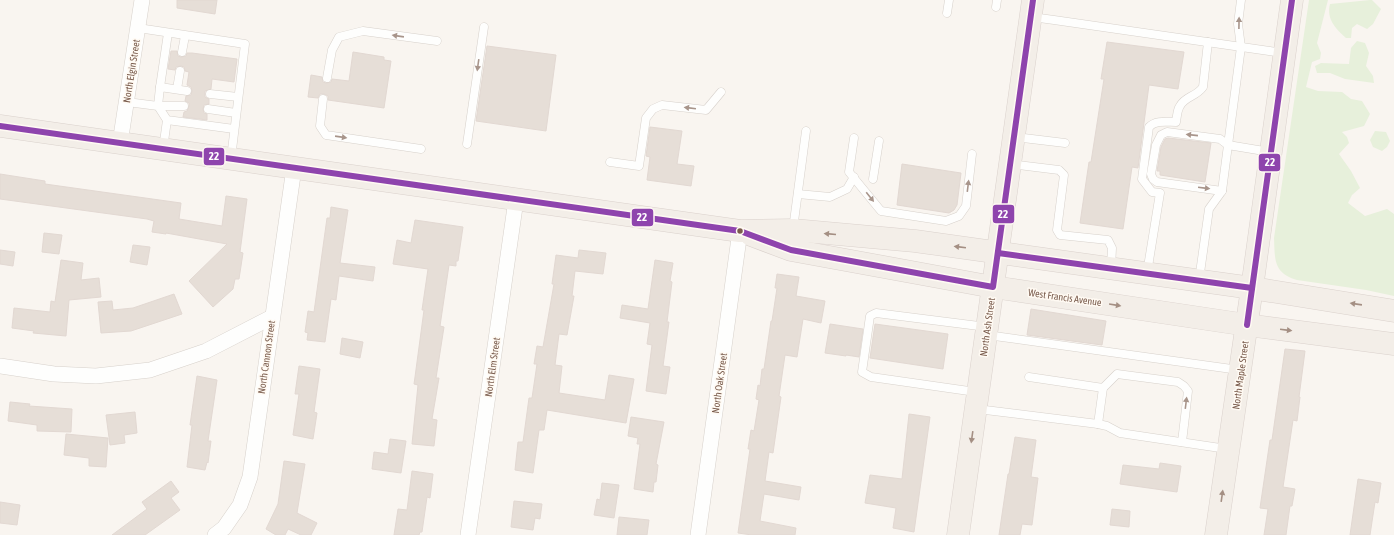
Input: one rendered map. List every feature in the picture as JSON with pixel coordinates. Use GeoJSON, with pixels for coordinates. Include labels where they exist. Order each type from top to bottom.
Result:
{"type":"FeatureCollection","features":[{"type":"Feature","properties":{"kind":"main road","name":"North Maple Street"},"geometry":{"type":"LineString","coordinates":[[1216,535],[1292,0]]}},
{"type":"Feature","properties":{"kind":"main road","name":"North Ash Street"},"geometry":{"type":"LineString","coordinates":[[958,535],[1032,9]]}},
{"type":"Feature","properties":{"kind":"main road","name":"West Francis Avenue"},"geometry":{"type":"LineString","coordinates":[[0,126],[740,231],[793,230],[915,242],[1252,288],[1394,311]]}},
{"type":"Feature","properties":{"kind":"main road","name":"West Francis Avenue"},"geometry":{"type":"LineString","coordinates":[[740,231],[791,250],[993,287],[1247,325],[1394,344]]}},
{"type":"Feature","properties":{"kind":"street","name":"North Elgin Street"},"geometry":{"type":"LineString","coordinates":[[120,142],[142,0]]}},
{"type":"Feature","properties":{"kind":"street","name":"North Cannon Street"},"geometry":{"type":"LineString","coordinates":[[215,535],[224,528],[240,505],[250,478],[294,168]]}},
{"type":"Feature","properties":{"kind":"street","name":"North Elm Street"},"geometry":{"type":"LineString","coordinates":[[468,535],[516,200]]}},
{"type":"Feature","properties":{"kind":"street","name":"North Oak Street"},"geometry":{"type":"LineString","coordinates":[[698,535],[740,231]]}},
{"type":"Feature","properties":{"kind":"street"},"geometry":{"type":"LineString","coordinates":[[0,366],[54,374],[96,376],[150,370],[206,351],[272,317]]}},
{"type":"Feature","properties":{"kind":"lane"},"geometry":{"type":"LineString","coordinates":[[946,14],[949,0]]}},
{"type":"Feature","properties":{"kind":"lane"},"geometry":{"type":"LineString","coordinates":[[1198,281],[1209,209],[1222,191],[1241,47],[1238,24],[1242,0]]}},
{"type":"Feature","properties":{"kind":"lane"},"geometry":{"type":"LineString","coordinates":[[1032,9],[1054,20],[1284,54]]}},
{"type":"Feature","properties":{"kind":"lane"},"geometry":{"type":"LineString","coordinates":[[467,144],[484,26]]}},
{"type":"Feature","properties":{"kind":"lane"},"geometry":{"type":"LineString","coordinates":[[138,28],[245,44],[230,159]]}},
{"type":"Feature","properties":{"kind":"lane"},"geometry":{"type":"LineString","coordinates":[[327,78],[332,50],[339,37],[363,31],[437,42]]}},
{"type":"Feature","properties":{"kind":"lane"},"geometry":{"type":"LineString","coordinates":[[163,149],[167,120],[158,106],[168,33]]}},
{"type":"Feature","properties":{"kind":"lane"},"geometry":{"type":"LineString","coordinates":[[182,52],[185,36]]}},
{"type":"Feature","properties":{"kind":"lane"},"geometry":{"type":"LineString","coordinates":[[1147,274],[1160,193],[1152,192],[1142,180],[1149,127],[1153,123],[1176,122],[1179,107],[1186,99],[1199,93],[1203,87],[1208,42]]}},
{"type":"Feature","properties":{"kind":"lane"},"geometry":{"type":"LineString","coordinates":[[177,89],[180,71]]}},
{"type":"Feature","properties":{"kind":"lane"},"geometry":{"type":"LineString","coordinates":[[160,87],[187,91]]}},
{"type":"Feature","properties":{"kind":"lane"},"geometry":{"type":"LineString","coordinates":[[610,162],[639,166],[646,118],[653,109],[662,105],[706,110],[721,92]]}},
{"type":"Feature","properties":{"kind":"lane"},"geometry":{"type":"LineString","coordinates":[[210,94],[238,97]]}},
{"type":"Feature","properties":{"kind":"lane"},"geometry":{"type":"LineString","coordinates":[[324,99],[320,126],[326,135],[421,149]]}},
{"type":"Feature","properties":{"kind":"lane"},"geometry":{"type":"LineString","coordinates":[[127,102],[158,106],[184,106]]}},
{"type":"Feature","properties":{"kind":"lane"},"geometry":{"type":"LineString","coordinates":[[208,110],[236,113]]}},
{"type":"Feature","properties":{"kind":"lane"},"geometry":{"type":"LineString","coordinates":[[167,120],[234,129]]}},
{"type":"Feature","properties":{"kind":"lane"},"geometry":{"type":"LineString","coordinates":[[793,230],[806,131]]}},
{"type":"Feature","properties":{"kind":"lane"},"geometry":{"type":"LineString","coordinates":[[1222,191],[1157,182],[1153,179],[1151,174],[1156,145],[1161,135],[1167,132],[1220,139],[1228,145],[1271,152]]}},
{"type":"Feature","properties":{"kind":"lane"},"geometry":{"type":"LineString","coordinates":[[1014,137],[1065,143]]}},
{"type":"Feature","properties":{"kind":"lane"},"geometry":{"type":"LineString","coordinates":[[854,138],[849,172],[881,211],[946,221],[959,216],[966,206],[972,154]]}},
{"type":"Feature","properties":{"kind":"lane"},"geometry":{"type":"LineString","coordinates":[[874,179],[879,141]]}},
{"type":"Feature","properties":{"kind":"lane"},"geometry":{"type":"LineString","coordinates":[[1010,164],[1059,170],[1064,175],[1057,230],[1060,235],[1108,240],[1112,248],[1111,269]]}},
{"type":"Feature","properties":{"kind":"lane"},"geometry":{"type":"LineString","coordinates":[[798,194],[830,197],[847,189],[854,177]]}},
{"type":"Feature","properties":{"kind":"lane"},"geometry":{"type":"LineString","coordinates":[[1229,449],[1120,433],[1107,426],[977,401],[871,377],[862,372],[870,316],[876,313],[1240,371]]}},
{"type":"Feature","properties":{"kind":"lane"},"geometry":{"type":"LineString","coordinates":[[1098,424],[1103,388],[1117,374],[1178,382],[1188,391],[1182,442]]}},
{"type":"Feature","properties":{"kind":"lane"},"geometry":{"type":"LineString","coordinates":[[1029,377],[1103,388]]}},
{"type":"Feature","properties":{"kind":"green space"},"geometry":{"type":"Polygon","coordinates":[[[1309,0],[1328,0],[1317,43],[1321,53],[1320,59],[1312,62],[1306,87],[1318,91],[1342,92],[1351,99],[1362,101],[1370,114],[1364,126],[1342,132],[1347,137],[1349,143],[1339,154],[1351,171],[1360,188],[1352,195],[1348,203],[1365,216],[1387,209],[1394,214],[1394,296],[1366,290],[1297,280],[1283,273],[1279,269],[1275,259],[1274,238],[1309,0]]]}},
{"type":"Feature","properties":{"kind":"green space"},"geometry":{"type":"Polygon","coordinates":[[[1372,0],[1381,9],[1373,24],[1367,29],[1357,24],[1352,28],[1351,38],[1346,38],[1335,27],[1331,19],[1329,14],[1330,4],[1372,0]]]}},
{"type":"Feature","properties":{"kind":"green space"},"geometry":{"type":"Polygon","coordinates":[[[1357,41],[1365,43],[1369,53],[1366,66],[1373,76],[1374,83],[1345,79],[1330,73],[1317,73],[1315,66],[1321,63],[1349,64],[1351,48],[1357,41]]]}},
{"type":"Feature","properties":{"kind":"green space"},"geometry":{"type":"Polygon","coordinates":[[[1375,131],[1386,132],[1390,141],[1387,147],[1382,151],[1373,147],[1370,140],[1375,131]]]}},
{"type":"Feature","properties":{"kind":"building"},"geometry":{"type":"Polygon","coordinates":[[[177,0],[217,0],[215,14],[177,8],[177,0]]]}},
{"type":"Feature","properties":{"kind":"building"},"geometry":{"type":"Polygon","coordinates":[[[1107,42],[1184,52],[1178,89],[1149,85],[1138,168],[1132,167],[1123,229],[1080,223],[1104,79],[1101,79],[1107,42]]]}},
{"type":"Feature","properties":{"kind":"building"},"geometry":{"type":"Polygon","coordinates":[[[487,46],[556,55],[546,131],[476,121],[487,46]]]}},
{"type":"Feature","properties":{"kind":"building"},"geometry":{"type":"Polygon","coordinates":[[[171,51],[177,51],[178,56],[181,57],[186,56],[187,53],[192,53],[237,59],[234,82],[212,79],[211,89],[205,91],[205,97],[209,99],[209,104],[204,105],[203,109],[204,113],[207,114],[207,120],[183,117],[184,112],[187,111],[189,106],[189,103],[185,101],[186,96],[191,95],[192,91],[191,87],[187,85],[189,72],[185,71],[184,67],[181,66],[176,67],[175,70],[168,69],[171,51]]]}},
{"type":"Feature","properties":{"kind":"building"},"geometry":{"type":"Polygon","coordinates":[[[353,52],[384,57],[384,60],[391,61],[384,108],[328,100],[328,96],[324,94],[320,94],[318,98],[308,97],[311,75],[322,77],[323,82],[326,83],[331,82],[332,79],[349,81],[353,52]]]}},
{"type":"Feature","properties":{"kind":"building"},"geometry":{"type":"Polygon","coordinates":[[[650,127],[682,131],[677,164],[694,166],[691,186],[647,180],[650,157],[646,156],[650,127]]]}},
{"type":"Feature","properties":{"kind":"building"},"geometry":{"type":"Polygon","coordinates":[[[1168,138],[1211,143],[1205,182],[1160,175],[1160,171],[1157,171],[1161,147],[1165,139],[1168,138]]]}},
{"type":"Feature","properties":{"kind":"building"},"geometry":{"type":"Polygon","coordinates":[[[902,164],[961,173],[957,205],[954,210],[949,213],[897,205],[902,164]]]}},
{"type":"Feature","properties":{"kind":"building"},"geometry":{"type":"Polygon","coordinates":[[[0,174],[45,181],[45,184],[181,203],[179,219],[222,226],[226,196],[247,199],[240,252],[243,253],[239,279],[235,279],[233,289],[213,307],[189,281],[227,244],[166,233],[152,232],[154,221],[147,219],[0,199],[0,174]]]}},
{"type":"Feature","properties":{"kind":"building"},"geometry":{"type":"Polygon","coordinates":[[[331,207],[348,210],[340,263],[375,267],[373,281],[339,276],[336,300],[331,299],[325,342],[307,340],[308,333],[305,332],[308,311],[314,312],[327,218],[330,218],[331,207]]]}},
{"type":"Feature","properties":{"kind":"building"},"geometry":{"type":"Polygon","coordinates":[[[415,220],[463,227],[458,261],[456,261],[456,266],[449,265],[440,326],[444,327],[436,378],[439,378],[432,419],[437,420],[434,446],[412,444],[418,385],[414,384],[428,269],[393,264],[397,240],[411,243],[415,220]]]}},
{"type":"Feature","properties":{"kind":"building"},"geometry":{"type":"Polygon","coordinates":[[[44,233],[62,235],[59,254],[42,252],[44,233]]]}},
{"type":"Feature","properties":{"kind":"building"},"geometry":{"type":"Polygon","coordinates":[[[133,245],[150,247],[147,265],[130,262],[133,245]]]}},
{"type":"Feature","properties":{"kind":"building"},"geometry":{"type":"Polygon","coordinates":[[[0,250],[15,252],[13,266],[0,264],[0,250]]]}},
{"type":"Feature","properties":{"kind":"building"},"geometry":{"type":"Polygon","coordinates":[[[579,250],[606,253],[603,274],[575,271],[572,296],[574,296],[567,335],[559,334],[555,365],[562,366],[559,393],[605,400],[609,375],[634,379],[626,423],[547,410],[544,430],[539,430],[533,473],[515,470],[518,442],[523,442],[529,398],[532,398],[537,364],[534,364],[537,346],[543,347],[554,284],[552,284],[556,255],[578,258],[579,250]]]}},
{"type":"Feature","properties":{"kind":"building"},"geometry":{"type":"Polygon","coordinates":[[[61,260],[83,263],[81,280],[99,278],[101,297],[69,300],[66,336],[33,333],[34,331],[12,328],[14,308],[50,312],[51,301],[55,302],[61,260]]]}},
{"type":"Feature","properties":{"kind":"building"},"geometry":{"type":"Polygon","coordinates":[[[655,260],[673,263],[667,322],[669,322],[663,366],[670,367],[666,394],[646,391],[652,345],[647,344],[650,323],[620,318],[622,305],[648,309],[655,260]]]}},
{"type":"Feature","properties":{"kind":"building"},"geometry":{"type":"Polygon","coordinates":[[[777,274],[799,277],[796,296],[825,301],[821,323],[803,319],[797,357],[785,355],[773,453],[769,452],[765,481],[801,487],[799,500],[764,494],[760,521],[796,528],[795,535],[752,535],[738,533],[750,449],[748,449],[751,430],[754,431],[759,400],[756,399],[758,385],[760,386],[762,369],[764,369],[777,288],[775,288],[777,274]]]}},
{"type":"Feature","properties":{"kind":"building"},"geometry":{"type":"Polygon","coordinates":[[[174,294],[182,314],[131,331],[101,333],[98,302],[112,301],[113,310],[133,308],[174,294]]]}},
{"type":"Feature","properties":{"kind":"building"},"geometry":{"type":"Polygon","coordinates":[[[1031,309],[1106,321],[1102,345],[1027,335],[1031,309]]]}},
{"type":"Feature","properties":{"kind":"building"},"geometry":{"type":"Polygon","coordinates":[[[830,324],[863,329],[859,357],[825,353],[830,324]]]}},
{"type":"Feature","properties":{"kind":"building"},"geometry":{"type":"Polygon","coordinates":[[[875,324],[948,334],[943,369],[870,358],[875,324]]]}},
{"type":"Feature","properties":{"kind":"building"},"geometry":{"type":"Polygon","coordinates":[[[342,338],[363,342],[360,358],[340,354],[342,338]]]}},
{"type":"Feature","properties":{"kind":"building"},"geometry":{"type":"Polygon","coordinates":[[[1285,349],[1305,351],[1297,421],[1293,420],[1283,487],[1295,489],[1292,506],[1290,506],[1286,535],[1264,535],[1268,509],[1260,508],[1270,440],[1272,440],[1285,349]]]}},
{"type":"Feature","properties":{"kind":"building"},"geometry":{"type":"Polygon","coordinates":[[[299,366],[320,369],[314,412],[317,413],[313,439],[293,435],[299,394],[295,394],[299,366]]]}},
{"type":"Feature","properties":{"kind":"building"},"geometry":{"type":"Polygon","coordinates":[[[197,376],[217,380],[208,441],[211,441],[208,463],[207,462],[205,470],[187,467],[192,425],[190,425],[197,376]]]}},
{"type":"Feature","properties":{"kind":"building"},"geometry":{"type":"Polygon","coordinates":[[[10,402],[30,404],[29,406],[72,409],[71,432],[37,431],[37,425],[8,421],[10,402]]]}},
{"type":"Feature","properties":{"kind":"building"},"geometry":{"type":"Polygon","coordinates":[[[135,412],[137,433],[124,435],[125,443],[110,445],[106,415],[135,412]]]}},
{"type":"Feature","properties":{"kind":"building"},"geometry":{"type":"Polygon","coordinates":[[[909,414],[930,417],[914,532],[893,528],[896,508],[865,503],[870,475],[902,479],[909,414]]]}},
{"type":"Feature","properties":{"kind":"building"},"geometry":{"type":"Polygon","coordinates":[[[631,417],[664,422],[656,464],[658,465],[656,482],[654,482],[653,492],[634,489],[640,444],[637,444],[638,438],[628,436],[631,417]]]}},
{"type":"Feature","properties":{"kind":"building"},"geometry":{"type":"Polygon","coordinates":[[[66,434],[108,438],[106,467],[89,466],[89,458],[64,455],[66,434]]]}},
{"type":"Feature","properties":{"kind":"building"},"geometry":{"type":"Polygon","coordinates":[[[1015,437],[1036,440],[1031,477],[1038,478],[1032,525],[1022,524],[1020,535],[999,535],[1008,474],[1015,437]]]}},
{"type":"Feature","properties":{"kind":"building"},"geometry":{"type":"Polygon","coordinates":[[[390,439],[406,441],[401,473],[372,469],[374,452],[388,454],[390,439]]]}},
{"type":"Feature","properties":{"kind":"building"},"geometry":{"type":"Polygon","coordinates":[[[284,461],[305,464],[297,513],[317,523],[311,535],[301,535],[288,529],[285,535],[276,535],[266,529],[278,504],[284,461]]]}},
{"type":"Feature","properties":{"kind":"building"},"geometry":{"type":"Polygon","coordinates":[[[1160,463],[1181,466],[1177,492],[1120,484],[1123,465],[1159,469],[1160,463]]]}},
{"type":"Feature","properties":{"kind":"building"},"geometry":{"type":"Polygon","coordinates":[[[412,471],[433,474],[430,498],[427,497],[422,532],[420,532],[419,535],[394,535],[398,509],[407,510],[412,471]]]}},
{"type":"Feature","properties":{"kind":"building"},"geometry":{"type":"Polygon","coordinates":[[[1358,479],[1381,483],[1378,503],[1375,502],[1370,535],[1350,535],[1358,479]]]}},
{"type":"Feature","properties":{"kind":"building"},"geometry":{"type":"Polygon","coordinates":[[[171,481],[179,492],[171,498],[180,510],[145,535],[112,535],[147,509],[142,502],[171,481]]]}},
{"type":"Feature","properties":{"kind":"building"},"geometry":{"type":"Polygon","coordinates":[[[602,483],[619,485],[614,518],[594,515],[597,499],[600,500],[602,483]]]}},
{"type":"Feature","properties":{"kind":"building"},"geometry":{"type":"Polygon","coordinates":[[[514,501],[542,504],[540,519],[535,518],[533,530],[511,527],[514,501]]]}},
{"type":"Feature","properties":{"kind":"building"},"geometry":{"type":"Polygon","coordinates":[[[0,502],[20,505],[17,525],[0,523],[0,502]]]}},
{"type":"Feature","properties":{"kind":"building"},"geometry":{"type":"Polygon","coordinates":[[[1112,509],[1130,511],[1129,527],[1110,525],[1112,509]]]}},
{"type":"Feature","properties":{"kind":"building"},"geometry":{"type":"Polygon","coordinates":[[[619,517],[649,520],[647,535],[617,535],[619,517]]]}},
{"type":"Feature","properties":{"kind":"transit line","name":"22"},"geometry":{"type":"LineString","coordinates":[[0,126],[740,231],[791,250],[993,287],[1033,0]]}},
{"type":"Feature","properties":{"kind":"transit line","name":"22"},"geometry":{"type":"LineString","coordinates":[[1247,325],[1292,0]]}},
{"type":"Feature","properties":{"kind":"transit line","name":"22"},"geometry":{"type":"LineString","coordinates":[[998,253],[1252,288]]}}]}
